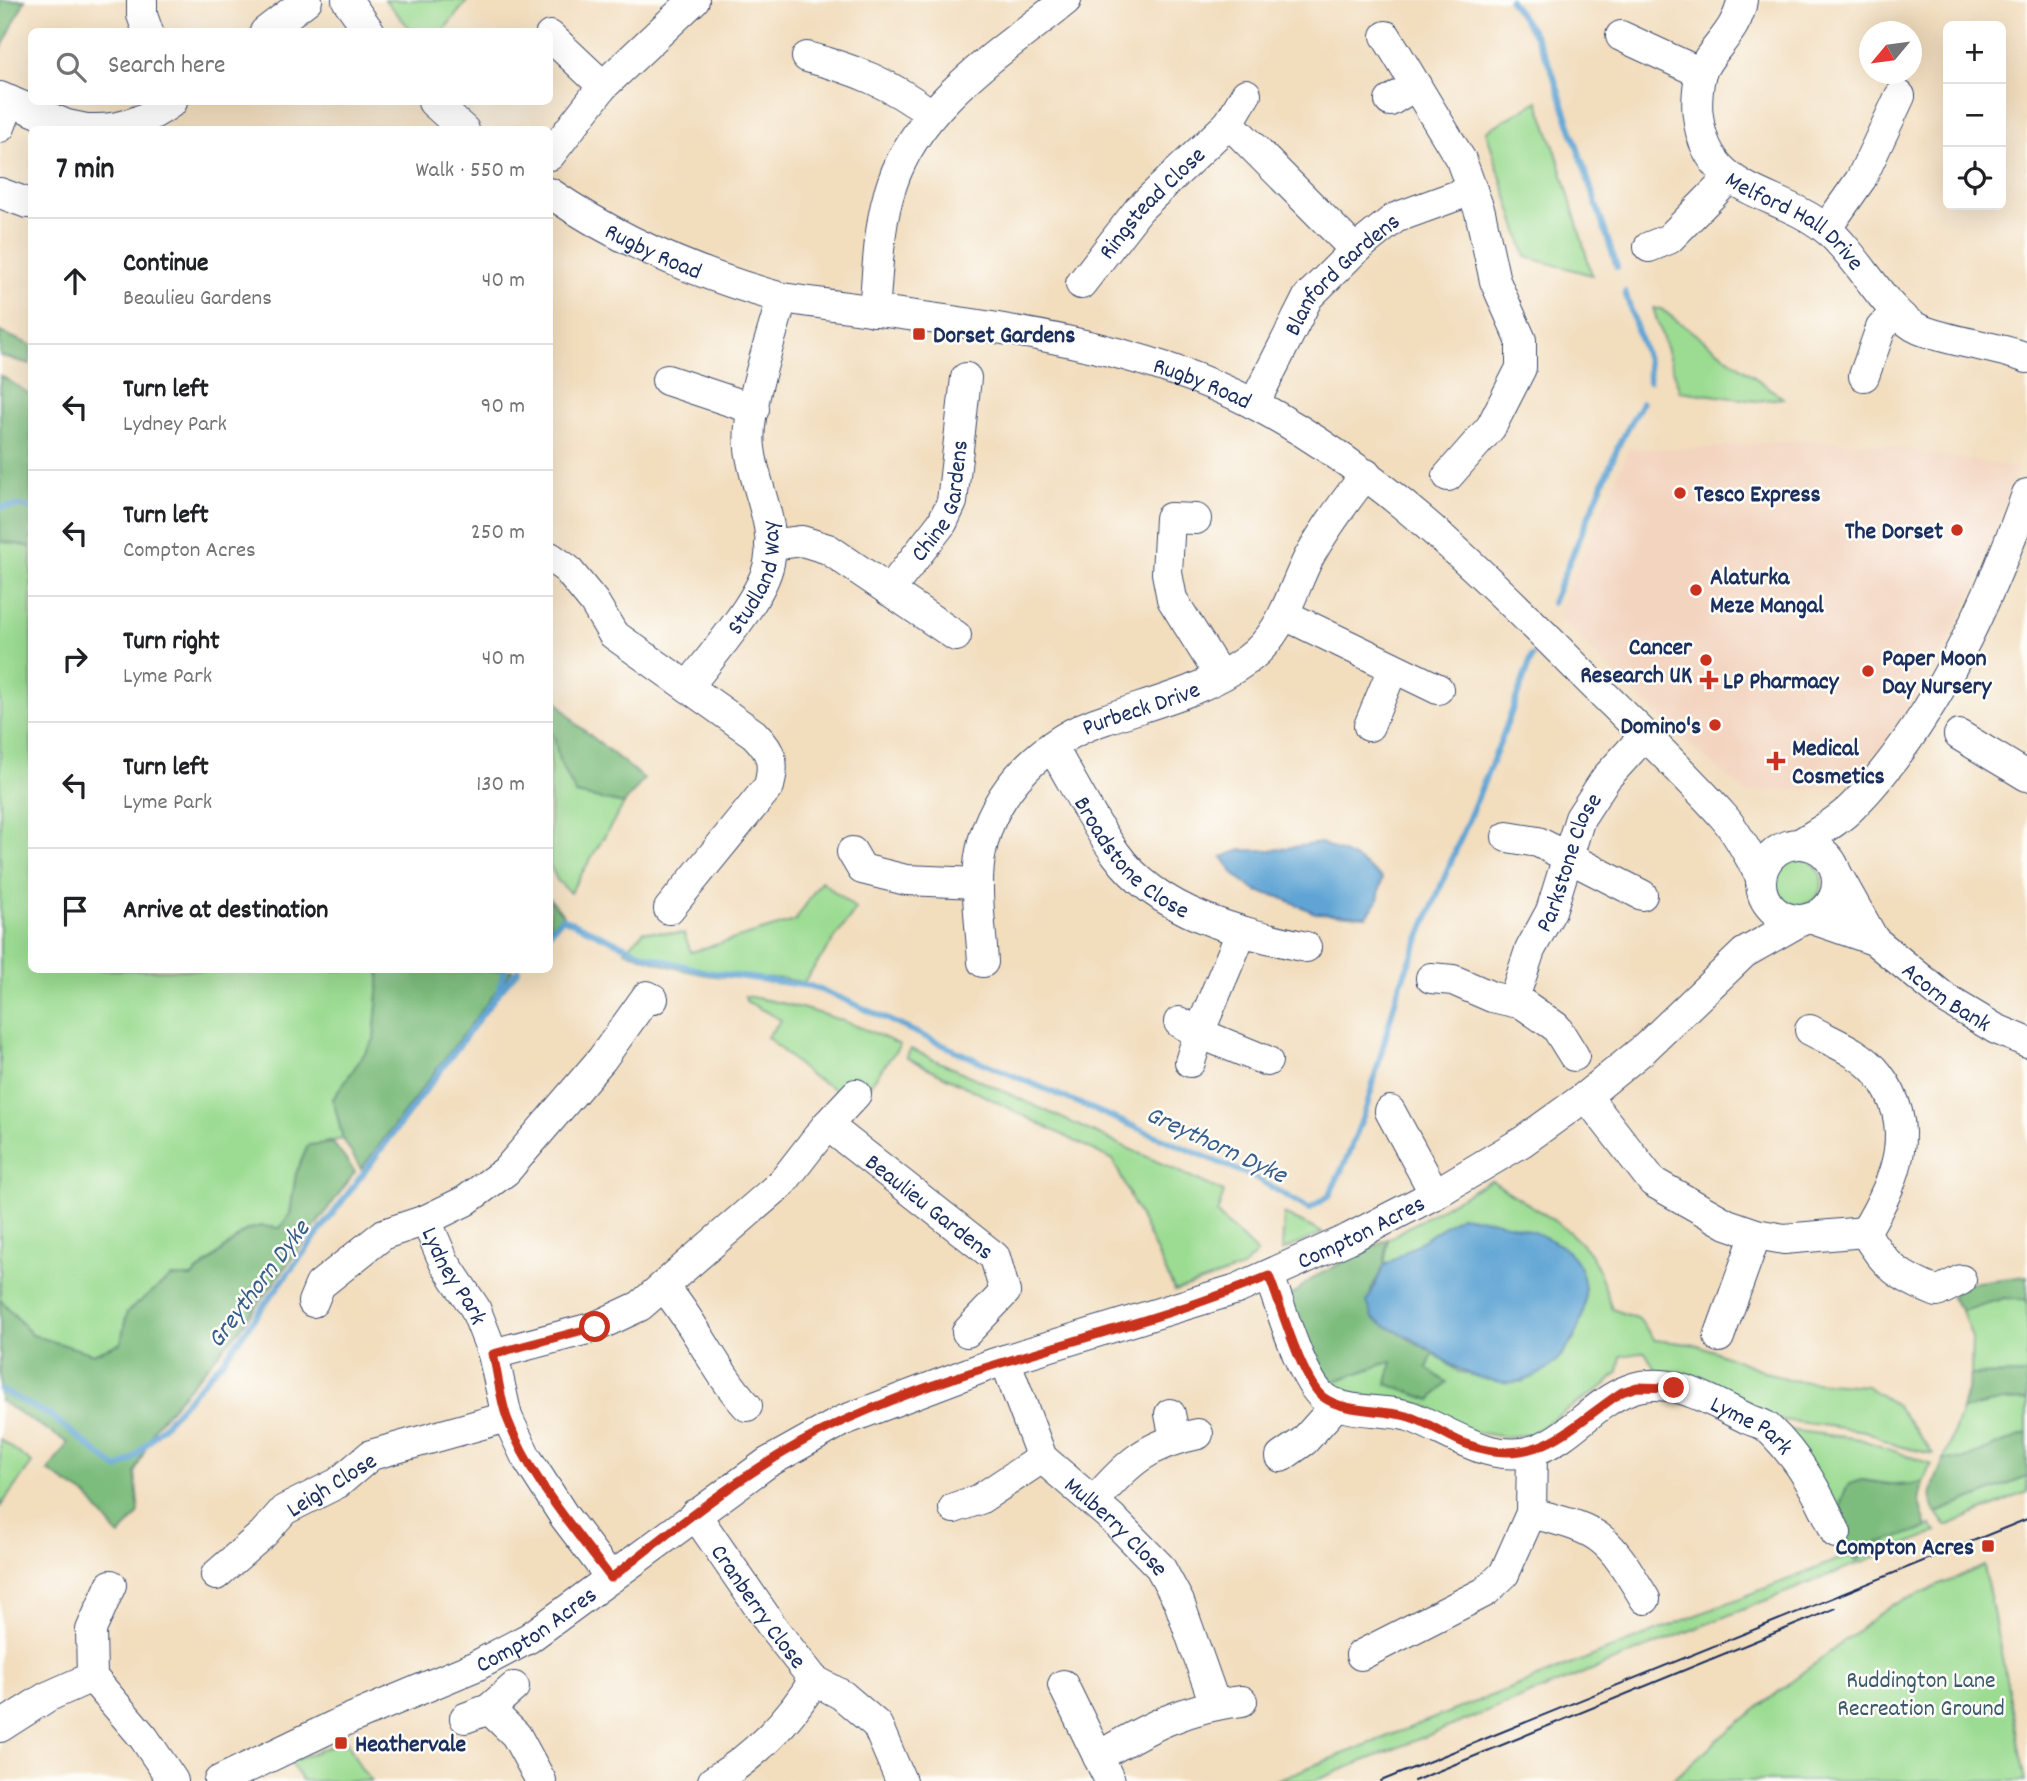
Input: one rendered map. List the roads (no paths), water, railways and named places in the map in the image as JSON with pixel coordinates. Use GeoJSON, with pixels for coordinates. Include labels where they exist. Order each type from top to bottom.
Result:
{"type":"FeatureCollection","features":[{"type":"Feature","properties":{"kind":"street"},"geometry":{"type":"LineString","coordinates":[[142,0],[142,15],[147,28]]}},
{"type":"Feature","properties":{"kind":"street"},"geometry":{"type":"LineString","coordinates":[[270,28],[307,0]]}},
{"type":"Feature","properties":{"kind":"street"},"geometry":{"type":"LineString","coordinates":[[347,0],[367,28]]}},
{"type":"Feature","properties":{"kind":"street"},"geometry":{"type":"LineString","coordinates":[[553,151],[603,86],[694,0]]}},
{"type":"Feature","properties":{"kind":"street"},"geometry":{"type":"LineString","coordinates":[[1621,36],[1701,73],[1726,38],[1742,0]]}},
{"type":"Feature","properties":{"kind":"street"},"geometry":{"type":"LineString","coordinates":[[874,312],[891,184],[912,140],[931,114],[1060,2]]}},
{"type":"Feature","properties":{"kind":"street"},"geometry":{"type":"LineString","coordinates":[[1387,36],[1461,160],[1480,212],[1495,281],[1521,340],[1521,368],[1491,427],[1448,476]]}},
{"type":"Feature","properties":{"kind":"street"},"geometry":{"type":"LineString","coordinates":[[553,44],[603,86]]}},
{"type":"Feature","properties":{"kind":"street"},"geometry":{"type":"LineString","coordinates":[[807,57],[872,76],[901,91],[931,114]]}},
{"type":"Feature","properties":{"kind":"street","name":"Melford Hall Drive"},"geometry":{"type":"LineString","coordinates":[[1701,73],[1698,116],[1709,151],[1729,178],[1755,194],[1794,209],[1826,229],[1862,266],[1896,313],[1918,329],[2027,358]]}},
{"type":"Feature","properties":{"kind":"street"},"geometry":{"type":"LineString","coordinates":[[1390,101],[1416,85]]}},
{"type":"Feature","properties":{"kind":"street","name":"Ringstead Close"},"geometry":{"type":"LineString","coordinates":[[1081,284],[1139,209],[1228,123],[1247,94]]}},
{"type":"Feature","properties":{"kind":"street"},"geometry":{"type":"LineString","coordinates":[[1826,229],[1861,179],[1900,96]]}},
{"type":"Feature","properties":{"kind":"street"},"geometry":{"type":"LineString","coordinates":[[123,126],[167,105]]}},
{"type":"Feature","properties":{"kind":"street"},"geometry":{"type":"LineString","coordinates":[[436,105],[459,126]]}},
{"type":"Feature","properties":{"kind":"street"},"geometry":{"type":"LineString","coordinates":[[3,108],[73,126]]}},
{"type":"Feature","properties":{"kind":"street","name":"Ringstead Close"},"geometry":{"type":"LineString","coordinates":[[1228,123],[1355,250]]}},
{"type":"Feature","properties":{"kind":"street"},"geometry":{"type":"LineString","coordinates":[[1649,247],[1669,239],[1729,178]]}},
{"type":"Feature","properties":{"kind":"street","name":"Blanford Gardens"},"geometry":{"type":"LineString","coordinates":[[1254,404],[1308,297],[1355,250],[1395,218],[1472,190]]}},
{"type":"Feature","properties":{"kind":"street"},"geometry":{"type":"LineString","coordinates":[[0,193],[27,203]]}},
{"type":"Feature","properties":{"kind":"street","name":"Rugby Road"},"geometry":{"type":"LineString","coordinates":[[553,195],[636,245],[782,298],[1033,335],[1139,360],[1254,404],[1306,433],[1366,474],[1486,578],[1726,819],[1762,885]]}},
{"type":"Feature","properties":{"kind":"street","name":"Studland Way"},"geometry":{"type":"LineString","coordinates":[[688,687],[761,587],[769,563],[767,513],[749,447],[754,409],[782,298]]}},
{"type":"Feature","properties":{"kind":"street"},"geometry":{"type":"LineString","coordinates":[[1864,376],[1881,328],[1896,313]]}},
{"type":"Feature","properties":{"kind":"street"},"geometry":{"type":"LineString","coordinates":[[661,376],[754,409]]}},
{"type":"Feature","properties":{"kind":"street","name":"Chine Gardens"},"geometry":{"type":"LineString","coordinates":[[890,591],[942,523],[953,502],[971,394]]}},
{"type":"Feature","properties":{"kind":"street","name":"Purbeck Drive"},"geometry":{"type":"LineString","coordinates":[[983,962],[978,883],[981,852],[995,811],[1020,773],[1078,730],[1181,695],[1248,659],[1267,641],[1285,615],[1320,538],[1366,474]]}},
{"type":"Feature","properties":{"kind":"street"},"geometry":{"type":"LineString","coordinates":[[1851,809],[1835,869],[1837,884],[1831,903],[1806,919],[1777,913],[1762,885],[1766,862],[1851,809],[1901,750],[1938,690],[2019,540],[2027,494]]}},
{"type":"Feature","properties":{"kind":"street"},"geometry":{"type":"LineString","coordinates":[[1176,511],[1167,573],[1172,598],[1220,676]]}},
{"type":"Feature","properties":{"kind":"street","name":"Chine Gardens"},"geometry":{"type":"LineString","coordinates":[[770,545],[802,541],[816,544],[956,636]]}},
{"type":"Feature","properties":{"kind":"street"},"geometry":{"type":"LineString","coordinates":[[553,559],[567,569],[594,602],[613,634],[754,734],[769,749],[774,767],[769,786],[669,909]]}},
{"type":"Feature","properties":{"kind":"street"},"geometry":{"type":"LineString","coordinates":[[1285,615],[1438,688]]}},
{"type":"Feature","properties":{"kind":"street"},"geometry":{"type":"LineString","coordinates":[[1368,726],[1393,668]]}},
{"type":"Feature","properties":{"kind":"street"},"geometry":{"type":"LineString","coordinates":[[1959,735],[2027,776]]}},
{"type":"Feature","properties":{"kind":"street","name":"Parkstone Close"},"geometry":{"type":"LineString","coordinates":[[1513,1001],[1530,950],[1551,911],[1587,808],[1606,778],[1644,736]]}},
{"type":"Feature","properties":{"kind":"street","name":"Broadstone Close"},"geometry":{"type":"LineString","coordinates":[[1052,747],[1117,855],[1142,881],[1173,903],[1241,933],[1306,947]]}},
{"type":"Feature","properties":{"kind":"street","name":"Rugby Road"},"geometry":{"type":"LineString","coordinates":[[1726,819],[1791,846]]}},
{"type":"Feature","properties":{"kind":"street"},"geometry":{"type":"LineString","coordinates":[[1507,837],[1538,842],[1642,895]]}},
{"type":"Feature","properties":{"kind":"street"},"geometry":{"type":"LineString","coordinates":[[1791,846],[1820,850],[1835,869]]}},
{"type":"Feature","properties":{"kind":"street"},"geometry":{"type":"LineString","coordinates":[[854,869],[906,880],[978,883]]}},
{"type":"Feature","properties":{"kind":"street","name":"Acorn Bank"},"geometry":{"type":"LineString","coordinates":[[1835,869],[1874,940],[1946,999],[1996,1029],[2027,1042]]}},
{"type":"Feature","properties":{"kind":"street","name":"Compton Acres"},"geometry":{"type":"LineString","coordinates":[[1744,953],[1762,885]]}},
{"type":"Feature","properties":{"kind":"street","name":"Acorn Bank"},"geometry":{"type":"LineString","coordinates":[[1806,919],[1874,940]]}},
{"type":"Feature","properties":{"kind":"street","name":"Compton Acres"},"geometry":{"type":"LineString","coordinates":[[219,1781],[340,1723],[476,1666],[528,1638],[767,1463],[842,1421],[1005,1360],[1128,1325],[1269,1276],[1435,1195],[1522,1142],[1586,1096],[1681,1016],[1744,953],[1806,919]]}},
{"type":"Feature","properties":{"kind":"street"},"geometry":{"type":"LineString","coordinates":[[1191,1062],[1189,1028],[1241,933]]}},
{"type":"Feature","properties":{"kind":"street"},"geometry":{"type":"LineString","coordinates":[[1431,978],[1453,980],[1492,997],[1523,1004],[1556,1027],[1574,1056]]}},
{"type":"Feature","properties":{"kind":"street","name":"Lydney Park"},"geometry":{"type":"LineString","coordinates":[[611,1578],[564,1516],[526,1457],[507,1417],[493,1354],[475,1308],[444,1262],[426,1220],[465,1200],[506,1171],[602,1059],[646,990]]}},
{"type":"Feature","properties":{"kind":"street"},"geometry":{"type":"LineString","coordinates":[[1189,1028],[1267,1061]]}},
{"type":"Feature","properties":{"kind":"street"},"geometry":{"type":"LineString","coordinates":[[1822,1045],[1877,1073],[1900,1114],[1899,1156],[1886,1198],[1865,1232]]}},
{"type":"Feature","properties":{"kind":"street"},"geometry":{"type":"LineString","coordinates":[[493,1354],[595,1327],[640,1306],[782,1183],[827,1125],[856,1094]]}},
{"type":"Feature","properties":{"kind":"street"},"geometry":{"type":"LineString","coordinates":[[1586,1096],[1653,1182],[1727,1224],[1756,1234],[1784,1239],[1865,1232]]}},
{"type":"Feature","properties":{"kind":"street"},"geometry":{"type":"LineString","coordinates":[[1390,1111],[1435,1195]]}},
{"type":"Feature","properties":{"kind":"street","name":"Beaulieu Gardens"},"geometry":{"type":"LineString","coordinates":[[827,1125],[995,1257],[1005,1292],[967,1332]]}},
{"type":"Feature","properties":{"kind":"street"},"geometry":{"type":"LineString","coordinates":[[313,1302],[320,1285],[384,1234],[426,1220]]}},
{"type":"Feature","properties":{"kind":"street"},"geometry":{"type":"LineString","coordinates":[[1865,1232],[1894,1272],[1917,1284],[1937,1292],[1961,1280]]}},
{"type":"Feature","properties":{"kind":"street"},"geometry":{"type":"LineString","coordinates":[[1719,1337],[1756,1234]]}},
{"type":"Feature","properties":{"kind":"street"},"geometry":{"type":"LineString","coordinates":[[1269,1276],[1309,1380],[1323,1397],[1337,1404],[1409,1416],[1470,1445],[1506,1452],[1532,1451],[1531,1513],[1504,1574],[1485,1592],[1362,1655]]}},
{"type":"Feature","properties":{"kind":"street"},"geometry":{"type":"LineString","coordinates":[[664,1287],[688,1314],[728,1386],[747,1406]]}},
{"type":"Feature","properties":{"kind":"street","name":"Mulberry Close"},"geometry":{"type":"LineString","coordinates":[[1005,1360],[1041,1458],[1094,1502],[1160,1567],[1229,1702],[1145,1729],[1104,1769]]}},
{"type":"Feature","properties":{"kind":"street","name":"Lyme Park"},"geometry":{"type":"LineString","coordinates":[[1532,1451],[1622,1392],[1635,1373],[1691,1391],[1765,1425],[1794,1457],[1817,1491],[1836,1533]]}},
{"type":"Feature","properties":{"kind":"street"},"geometry":{"type":"LineString","coordinates":[[1281,1457],[1304,1441],[1337,1404]]}},
{"type":"Feature","properties":{"kind":"street","name":"Leigh Close"},"geometry":{"type":"LineString","coordinates":[[214,1579],[263,1534],[284,1510],[338,1483],[371,1455],[507,1417]]}},
{"type":"Feature","properties":{"kind":"street"},"geometry":{"type":"LineString","coordinates":[[1094,1502],[1133,1460],[1181,1429]]}},
{"type":"Feature","properties":{"kind":"street"},"geometry":{"type":"LineString","coordinates":[[954,1508],[980,1499],[1041,1458]]}},
{"type":"Feature","properties":{"kind":"street"},"geometry":{"type":"LineString","coordinates":[[1531,1513],[1597,1533],[1616,1551],[1645,1599]]}},
{"type":"Feature","properties":{"kind":"street","name":"Cranberry Close"},"geometry":{"type":"LineString","coordinates":[[695,1514],[774,1629],[814,1680],[800,1704],[738,1767],[713,1781]]}},
{"type":"Feature","properties":{"kind":"street"},"geometry":{"type":"LineString","coordinates":[[111,1585],[91,1630],[92,1677],[144,1738],[173,1781]]}},
{"type":"Feature","properties":{"kind":"street"},"geometry":{"type":"LineString","coordinates":[[0,1727],[47,1697],[92,1677]]}},
{"type":"Feature","properties":{"kind":"street"},"geometry":{"type":"LineString","coordinates":[[814,1680],[842,1695],[877,1725],[901,1781]]}},
{"type":"Feature","properties":{"kind":"street"},"geometry":{"type":"LineString","coordinates":[[1063,1685],[1104,1769]]}},
{"type":"Feature","properties":{"kind":"street"},"geometry":{"type":"LineString","coordinates":[[514,1687],[477,1714],[516,1735],[541,1781]]}},
{"type":"Feature","properties":{"kind":"water"},"geometry":{"type":"Polygon","coordinates":[[[1321,843],[1358,860],[1382,878],[1378,900],[1367,916],[1315,913],[1280,897],[1256,891],[1235,875],[1222,857],[1241,850],[1272,850],[1321,843]]]}},
{"type":"Feature","properties":{"kind":"water"},"geometry":{"type":"Polygon","coordinates":[[[1460,1216],[1508,1224],[1543,1236],[1571,1254],[1579,1266],[1585,1285],[1579,1326],[1556,1361],[1540,1374],[1521,1381],[1501,1382],[1473,1375],[1373,1318],[1367,1302],[1384,1266],[1460,1216]]]}},
{"type":"Feature","properties":{"kind":"waterway"},"geometry":{"type":"LineString","coordinates":[[1510,0],[1535,36],[1550,65],[1617,267]]}},
{"type":"Feature","properties":{"kind":"waterway"},"geometry":{"type":"LineString","coordinates":[[1625,292],[1648,363],[1649,381]]}},
{"type":"Feature","properties":{"kind":"waterway"},"geometry":{"type":"LineString","coordinates":[[1552,603],[1620,442],[1642,403]]}},
{"type":"Feature","properties":{"kind":"waterway","name":"Greythorn Dyke"},"geometry":{"type":"LineString","coordinates":[[0,507],[28,508]]}},
{"type":"Feature","properties":{"kind":"waterway","name":"Greythorn Dyke"},"geometry":{"type":"LineString","coordinates":[[553,928],[562,918],[647,956],[706,972],[810,986],[967,1056],[1256,1178],[1309,1209],[1329,1196],[1348,1156],[1367,1106],[1398,990],[1500,743],[1532,656]]}},
{"type":"Feature","properties":{"kind":"waterway","name":"Greythorn Dyke"},"geometry":{"type":"LineString","coordinates":[[503,973],[499,992],[515,973]]}},
{"type":"Feature","properties":{"kind":"waterway","name":"Greythorn Dyke"},"geometry":{"type":"LineString","coordinates":[[0,1390],[51,1416],[118,1469],[133,1459],[224,1359],[499,992]]}},
{"type":"Feature","properties":{"kind":"tram line"},"geometry":{"type":"LineString","coordinates":[[1381,1781],[2027,1519]]}},
{"type":"Feature","properties":{"kind":"tram line"},"geometry":{"type":"LineString","coordinates":[[1414,1781],[1836,1608]]}},
{"type":"Feature","properties":{"kind":"place","name":"Dorset Gardens"},"geometry":{"type":"Point","coordinates":[919,334]}},
{"type":"Feature","properties":{"kind":"place","name":"Tesco Express"},"geometry":{"type":"Point","coordinates":[1680,493]}},
{"type":"Feature","properties":{"kind":"place","name":"The Dorset"},"geometry":{"type":"Point","coordinates":[1957,530]}},
{"type":"Feature","properties":{"kind":"place","name":"Alaturka Meze Mangal"},"geometry":{"type":"Point","coordinates":[1696,590]}},
{"type":"Feature","properties":{"kind":"place","name":"Cancer Research UK"},"geometry":{"type":"Point","coordinates":[1706,660]}},
{"type":"Feature","properties":{"kind":"place","name":"Paper Moon Day Nursery"},"geometry":{"type":"Point","coordinates":[1868,671]}},
{"type":"Feature","properties":{"kind":"place","name":"LP Pharmacy"},"geometry":{"type":"Point","coordinates":[1709,680]}},
{"type":"Feature","properties":{"kind":"place","name":"Domino's"},"geometry":{"type":"Point","coordinates":[1715,725]}},
{"type":"Feature","properties":{"kind":"place","name":"Medical Cosmetics"},"geometry":{"type":"Point","coordinates":[1776,761]}},
{"type":"Feature","properties":{"kind":"place","name":"Compton Acres"},"geometry":{"type":"Point","coordinates":[1988,1546]}},
{"type":"Feature","properties":{"kind":"place","name":"Heathervale"},"geometry":{"type":"Point","coordinates":[341,1743]}},
{"type":"Feature","properties":{"kind":"park label","name":"Ruddington Lane Recreation Ground"},"geometry":{"type":"Point","coordinates":[1921,1693]}}]}
